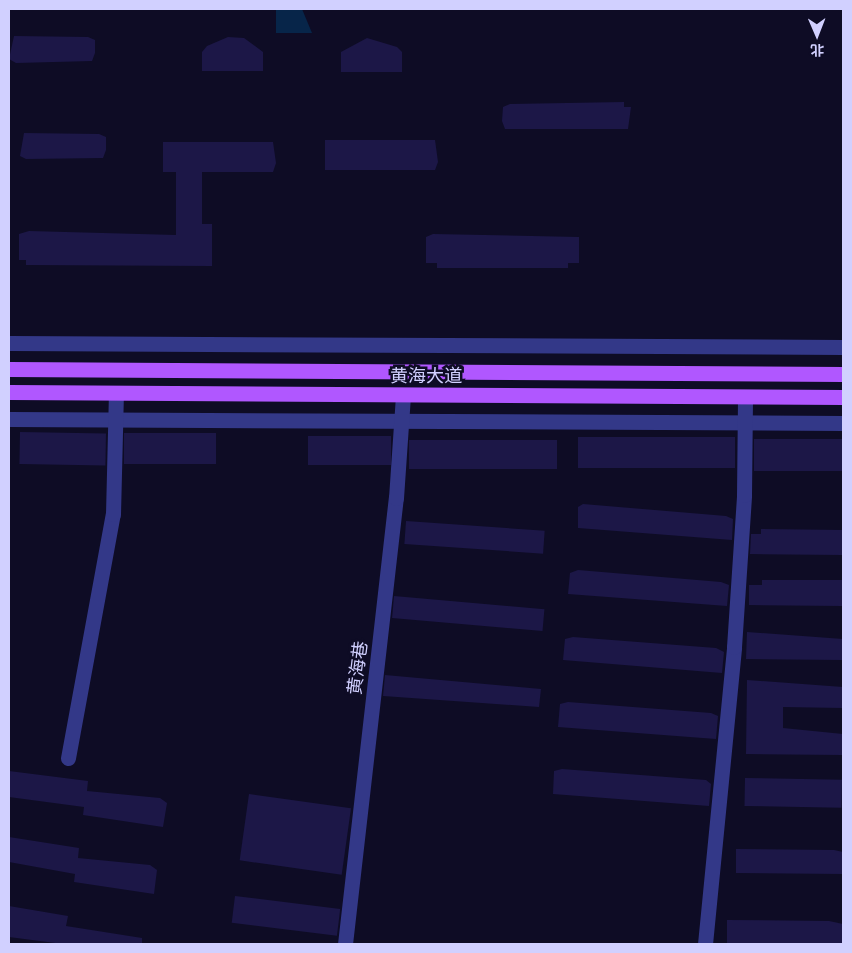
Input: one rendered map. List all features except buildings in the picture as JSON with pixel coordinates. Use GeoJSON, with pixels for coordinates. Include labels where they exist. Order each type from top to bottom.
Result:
{"type":"FeatureCollection","features":[{"type":"Feature","properties":{"kind":"main road","name":"黄海大道"},"geometry":{"type":"LineString","coordinates":[[9,369],[843,374]]}},
{"type":"Feature","properties":{"kind":"main road","name":"黄海大道"},"geometry":{"type":"LineString","coordinates":[[9,392],[843,398]]}},
{"type":"Feature","properties":{"kind":"street"},"geometry":{"type":"LineString","coordinates":[[9,343],[843,347]]}},
{"type":"Feature","properties":{"kind":"street"},"geometry":{"type":"LineString","coordinates":[[68,758],[113,514],[116,393]]}},
{"type":"Feature","properties":{"kind":"street","name":"黄海巷"},"geometry":{"type":"LineString","coordinates":[[344,944],[395,507],[403,395]]}},
{"type":"Feature","properties":{"kind":"street"},"geometry":{"type":"LineString","coordinates":[[706,944],[734,648],[744,495],[745,397]]}},
{"type":"Feature","properties":{"kind":"street"},"geometry":{"type":"LineString","coordinates":[[9,419],[843,423]]}},
{"type":"Feature","properties":{"kind":"water"},"geometry":{"type":"Polygon","coordinates":[[[276,9],[302,9],[312,33],[276,33],[276,9]]]}}]}
